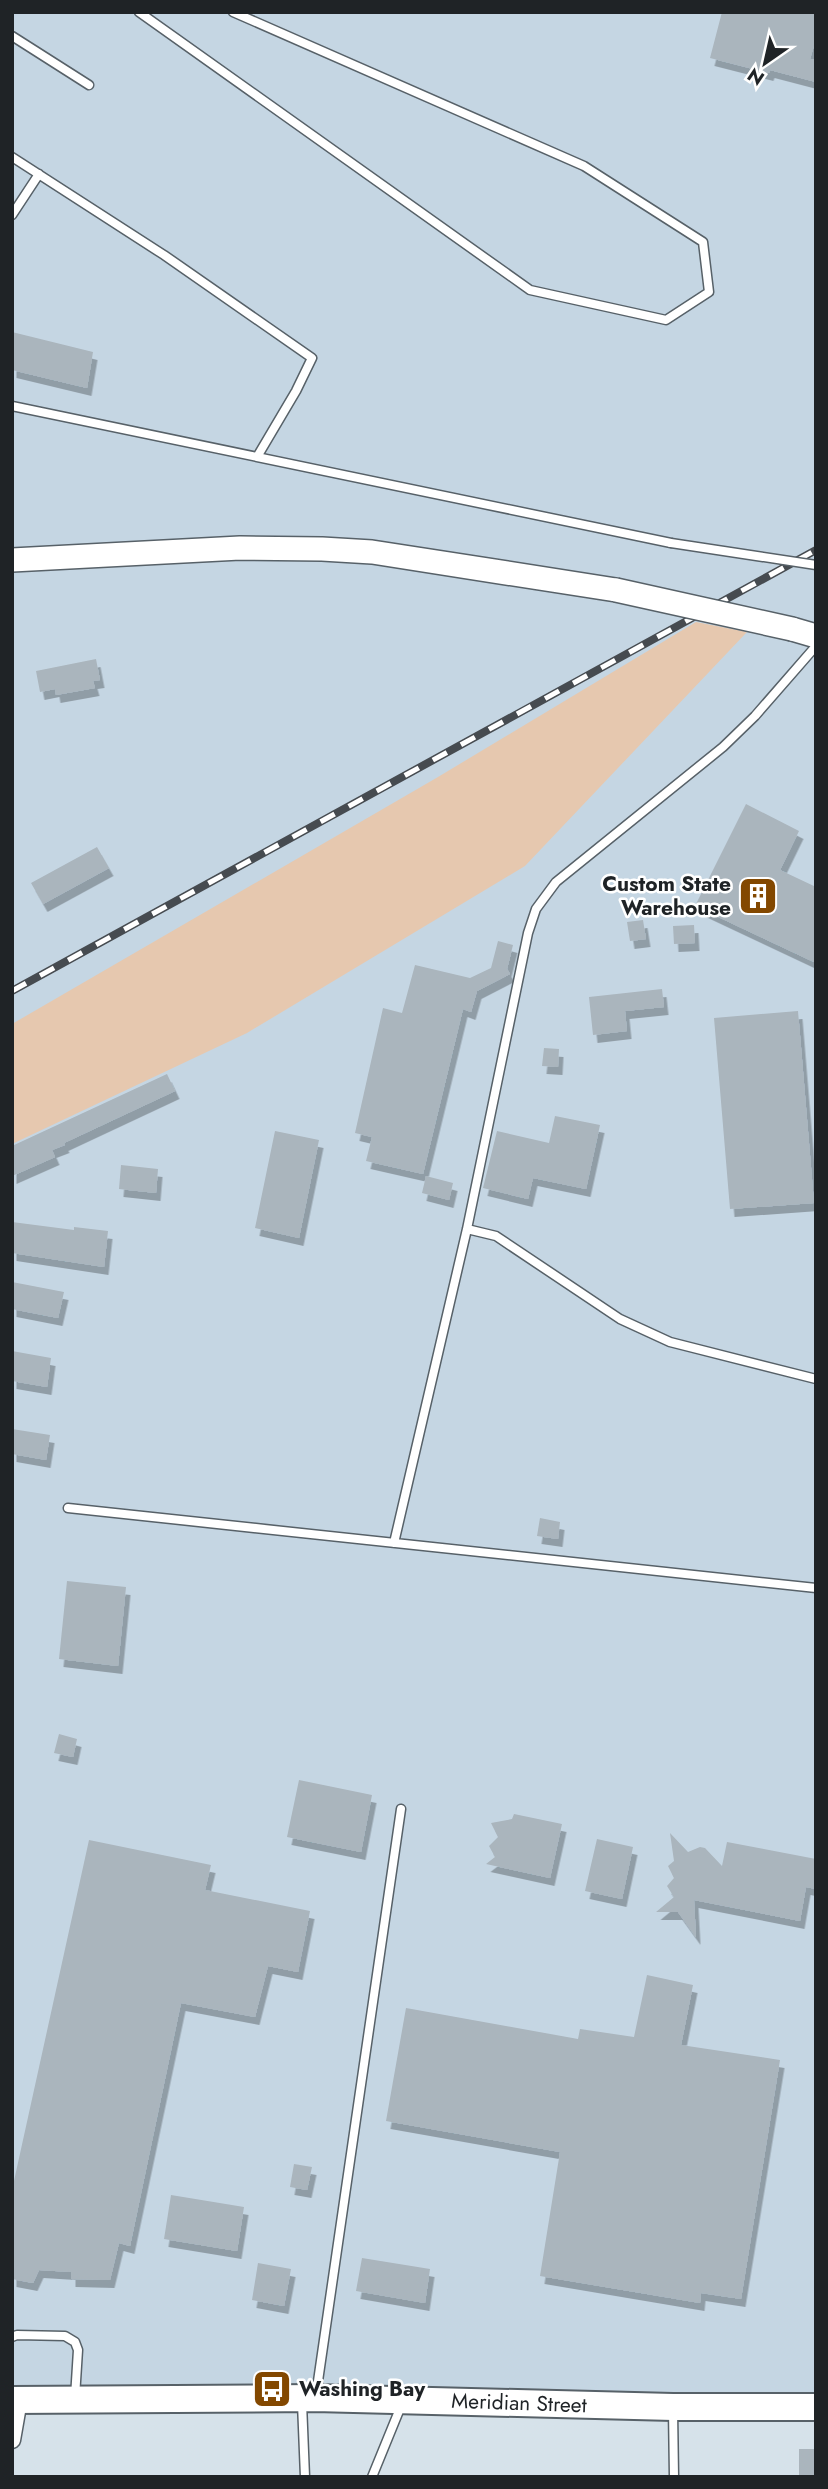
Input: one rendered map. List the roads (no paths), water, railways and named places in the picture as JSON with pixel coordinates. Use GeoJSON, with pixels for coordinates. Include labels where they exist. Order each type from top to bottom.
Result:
{"type":"FeatureCollection","features":[{"type":"Feature","properties":{"kind":"main road"},"geometry":{"type":"LineString","coordinates":[[12,560],[240,548],[372,552],[616,590],[816,636]]}},
{"type":"Feature","properties":{"kind":"main road","name":"Meridian Street"},"geometry":{"type":"LineString","coordinates":[[16,2400],[309,2398],[673,2407],[816,2407]]}},
{"type":"Feature","properties":{"kind":"street"},"geometry":{"type":"LineString","coordinates":[[12,2440],[16,2400]]}},
{"type":"Feature","properties":{"kind":"lane"},"geometry":{"type":"LineString","coordinates":[[139,12],[530,290],[666,320],[709,292],[703,242],[584,166],[233,12]]}},
{"type":"Feature","properties":{"kind":"lane"},"geometry":{"type":"LineString","coordinates":[[12,37],[89,85]]}},
{"type":"Feature","properties":{"kind":"lane"},"geometry":{"type":"LineString","coordinates":[[12,157],[164,255],[312,358],[257,457]]}},
{"type":"Feature","properties":{"kind":"lane"},"geometry":{"type":"LineString","coordinates":[[12,215],[39,174]]}},
{"type":"Feature","properties":{"kind":"lane"},"geometry":{"type":"LineString","coordinates":[[12,406],[671,543],[816,565]]}},
{"type":"Feature","properties":{"kind":"lane"},"geometry":{"type":"LineString","coordinates":[[394,1543],[467,1229],[528,933],[536,909],[556,882],[723,747],[755,716],[816,646]]}},
{"type":"Feature","properties":{"kind":"lane"},"geometry":{"type":"LineString","coordinates":[[467,1229],[495,1236],[620,1319],[670,1342],[816,1379]]}},
{"type":"Feature","properties":{"kind":"lane"},"geometry":{"type":"LineString","coordinates":[[68,1508],[816,1588]]}},
{"type":"Feature","properties":{"kind":"lane"},"geometry":{"type":"LineString","coordinates":[[305,2477],[309,2398],[401,1809]]}},
{"type":"Feature","properties":{"kind":"lane"},"geometry":{"type":"LineString","coordinates":[[12,2337],[65,2336],[75,2342],[78,2350],[75,2400]]}},
{"type":"Feature","properties":{"kind":"lane"},"geometry":{"type":"LineString","coordinates":[[372,2477],[403,2400]]}},
{"type":"Feature","properties":{"kind":"lane"},"geometry":{"type":"LineString","coordinates":[[673,2407],[674,2477]]}},
{"type":"Feature","properties":{"kind":"railway"},"geometry":{"type":"LineString","coordinates":[[12,991],[816,550]]}},
{"type":"Feature","properties":{"kind":"place","name":"Custom State Warehouse"},"geometry":{"type":"Point","coordinates":[758,896]}},
{"type":"Feature","properties":{"kind":"place","name":"Washing Bay"},"geometry":{"type":"Point","coordinates":[272,2389]}}]}
